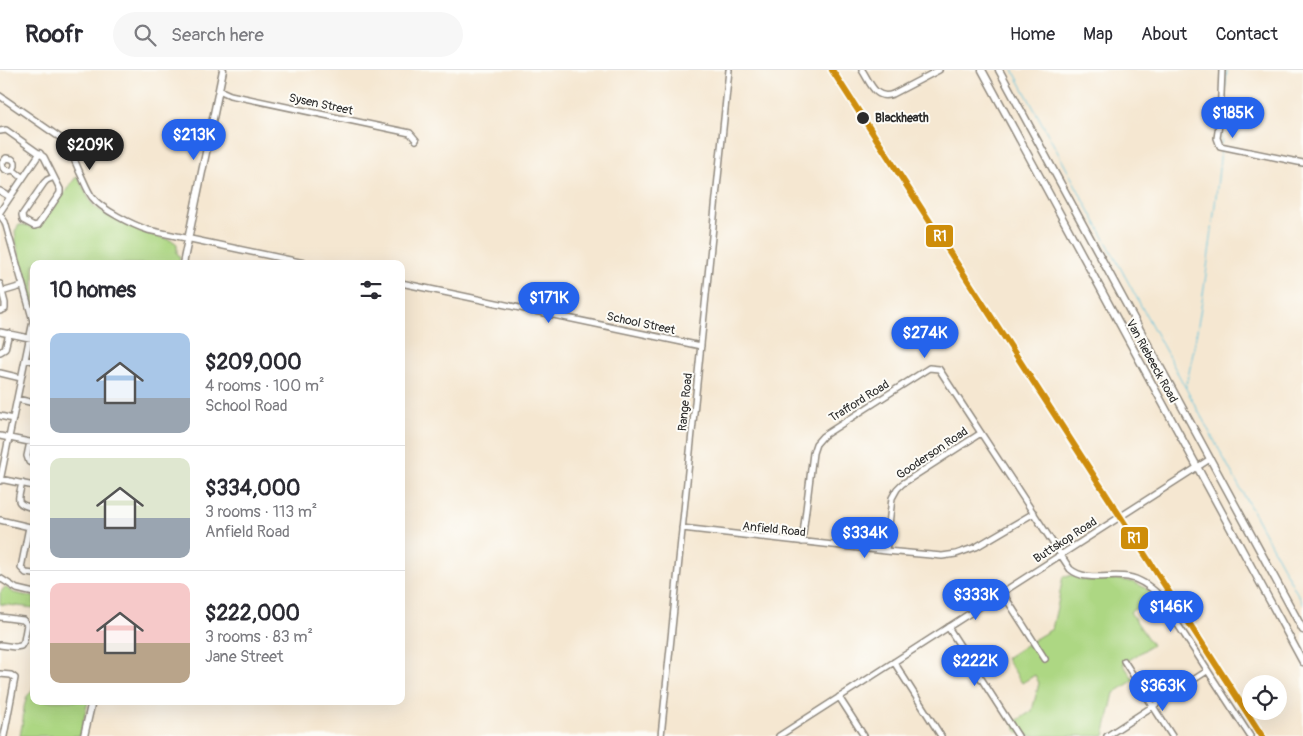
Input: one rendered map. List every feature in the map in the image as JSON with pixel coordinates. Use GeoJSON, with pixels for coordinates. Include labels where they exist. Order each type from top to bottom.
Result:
{"type":"FeatureCollection","features":[{"type":"Feature","properties":{"kind":"main road"},"geometry":{"type":"LineString","coordinates":[[185,260],[224,70]]}},
{"type":"Feature","properties":{"kind":"main road","name":"Van Riebeeck Road"},"geometry":{"type":"LineString","coordinates":[[982,70],[1303,662]]}},
{"type":"Feature","properties":{"kind":"main road","name":"Van Riebeeck Road"},"geometry":{"type":"LineString","coordinates":[[999,70],[1303,630]]}},
{"type":"Feature","properties":{"kind":"main road"},"geometry":{"type":"LineString","coordinates":[[84,736],[91,705]]}},
{"type":"Feature","properties":{"kind":"street","name":"Range Road"},"geometry":{"type":"LineString","coordinates":[[661,736],[729,70]]}},
{"type":"Feature","properties":{"kind":"street"},"geometry":{"type":"LineString","coordinates":[[862,70],[874,90],[885,96],[893,94],[938,70]]}},
{"type":"Feature","properties":{"kind":"street"},"geometry":{"type":"LineString","coordinates":[[1222,70],[1220,118],[1216,138],[1220,146],[1303,163]]}},
{"type":"Feature","properties":{"kind":"street","name":"Sysen Street"},"geometry":{"type":"LineString","coordinates":[[219,90],[230,96],[410,133],[416,140]]}},
{"type":"Feature","properties":{"kind":"street"},"geometry":{"type":"LineString","coordinates":[[0,96],[62,139],[69,148],[91,196],[101,207],[143,229],[290,260]]}},
{"type":"Feature","properties":{"kind":"street"},"geometry":{"type":"LineString","coordinates":[[1,130],[6,130],[46,159],[54,177],[60,193],[41,223],[37,226],[22,220],[22,215],[44,183],[54,177]]}},
{"type":"Feature","properties":{"kind":"street"},"geometry":{"type":"LineString","coordinates":[[30,315],[5,222],[0,214],[40,154]]}},
{"type":"Feature","properties":{"kind":"street"},"geometry":{"type":"LineString","coordinates":[[13,170],[24,178]]}},
{"type":"Feature","properties":{"kind":"street"},"geometry":{"type":"LineString","coordinates":[[0,191],[10,197]]}},
{"type":"Feature","properties":{"kind":"street"},"geometry":{"type":"LineString","coordinates":[[0,284],[6,307],[0,311]]}},
{"type":"Feature","properties":{"kind":"street","name":"School Street"},"geometry":{"type":"LineString","coordinates":[[405,284],[701,346]]}},
{"type":"Feature","properties":{"kind":"street"},"geometry":{"type":"LineString","coordinates":[[1,291],[22,286]]}},
{"type":"Feature","properties":{"kind":"street"},"geometry":{"type":"LineString","coordinates":[[0,332],[30,338]]}},
{"type":"Feature","properties":{"kind":"street"},"geometry":{"type":"LineString","coordinates":[[0,352],[5,349],[9,334]]}},
{"type":"Feature","properties":{"kind":"street"},"geometry":{"type":"LineString","coordinates":[[30,344],[25,359],[0,480],[30,485]]}},
{"type":"Feature","properties":{"kind":"street"},"geometry":{"type":"LineString","coordinates":[[25,359],[30,360]]}},
{"type":"Feature","properties":{"kind":"street","name":"Trafford Road"},"geometry":{"type":"LineString","coordinates":[[802,542],[813,453],[819,440],[835,427],[929,368],[939,369],[1070,569],[1078,574],[1090,576],[1126,577],[1139,580],[1147,585],[1158,594],[1207,671]]}},
{"type":"Feature","properties":{"kind":"street"},"geometry":{"type":"LineString","coordinates":[[0,373],[22,378]]}},
{"type":"Feature","properties":{"kind":"street"},"geometry":{"type":"LineString","coordinates":[[17,399],[30,402]]}},
{"type":"Feature","properties":{"kind":"street"},"geometry":{"type":"LineString","coordinates":[[0,416],[13,419]]}},
{"type":"Feature","properties":{"kind":"street","name":"Gooderson Road"},"geometry":{"type":"LineString","coordinates":[[886,551],[892,498],[897,489],[981,433]]}},
{"type":"Feature","properties":{"kind":"street"},"geometry":{"type":"LineString","coordinates":[[0,436],[30,443]]}},
{"type":"Feature","properties":{"kind":"street"},"geometry":{"type":"LineString","coordinates":[[30,449],[27,458],[30,462]]}},
{"type":"Feature","properties":{"kind":"street","name":"Buttskop Road"},"geometry":{"type":"LineString","coordinates":[[784,735],[839,697],[1210,459]]}},
{"type":"Feature","properties":{"kind":"street"},"geometry":{"type":"LineString","coordinates":[[22,483],[18,498],[19,502],[23,506],[30,507]]}},
{"type":"Feature","properties":{"kind":"street","name":"Anfield Road"},"geometry":{"type":"LineString","coordinates":[[682,528],[934,556],[956,554],[976,547],[1034,513]]}},
{"type":"Feature","properties":{"kind":"street"},"geometry":{"type":"LineString","coordinates":[[0,520],[30,527]]}},
{"type":"Feature","properties":{"kind":"street"},"geometry":{"type":"LineString","coordinates":[[30,531],[21,568],[26,573],[30,574]]}},
{"type":"Feature","properties":{"kind":"street"},"geometry":{"type":"LineString","coordinates":[[0,578],[17,589],[30,592]]}},
{"type":"Feature","properties":{"kind":"street"},"geometry":{"type":"LineString","coordinates":[[1002,592],[1045,659]]}},
{"type":"Feature","properties":{"kind":"street"},"geometry":{"type":"LineString","coordinates":[[0,617],[23,620],[27,624],[24,641],[21,646],[0,645]]}},
{"type":"Feature","properties":{"kind":"street"},"geometry":{"type":"LineString","coordinates":[[948,627],[1018,736]]}},
{"type":"Feature","properties":{"kind":"street"},"geometry":{"type":"LineString","coordinates":[[1124,661],[1172,736]]}},
{"type":"Feature","properties":{"kind":"street"},"geometry":{"type":"LineString","coordinates":[[894,662],[941,736]]}},
{"type":"Feature","properties":{"kind":"street"},"geometry":{"type":"LineString","coordinates":[[1107,736],[1207,671],[1250,736]]}},
{"type":"Feature","properties":{"kind":"street"},"geometry":{"type":"LineString","coordinates":[[0,674],[11,675],[15,678],[4,736]]}},
{"type":"Feature","properties":{"kind":"street"},"geometry":{"type":"LineString","coordinates":[[839,697],[864,736]]}},
{"type":"Feature","properties":{"kind":"green space"},"geometry":{"type":"Polygon","coordinates":[[[76,177],[78,177],[93,205],[136,230],[173,241],[177,244],[180,260],[30,260],[30,298],[15,231],[19,225],[40,226],[76,177]]]}},
{"type":"Feature","properties":{"kind":"green space"},"geometry":{"type":"Polygon","coordinates":[[[1071,575],[1085,580],[1109,579],[1128,581],[1139,585],[1155,596],[1130,612],[1152,645],[1123,664],[1134,680],[1114,693],[1104,736],[1022,736],[1023,732],[1019,733],[1013,723],[1032,711],[1039,683],[1035,675],[1022,683],[1006,658],[1052,629],[1063,576],[1071,575]]]}},
{"type":"Feature","properties":{"kind":"green space"},"geometry":{"type":"Polygon","coordinates":[[[5,587],[14,593],[30,596],[30,608],[0,604],[0,593],[5,587]]]}},
{"type":"Feature","properties":{"kind":"green space"},"geometry":{"type":"Polygon","coordinates":[[[30,693],[30,705],[87,705],[80,736],[20,736],[27,696],[30,693]]]}},
{"type":"Feature","properties":{"kind":"waterway"},"geometry":{"type":"LineString","coordinates":[[1013,70],[1303,604]]}},
{"type":"Feature","properties":{"kind":"waterway"},"geometry":{"type":"LineString","coordinates":[[1221,144],[1227,70]]}},
{"type":"Feature","properties":{"kind":"waterway"},"geometry":{"type":"LineString","coordinates":[[1186,387],[1207,269],[1221,149]]}},
{"type":"Feature","properties":{"kind":"railway"},"geometry":{"type":"LineString","coordinates":[[832,70],[1262,736]]}},
{"type":"Feature","properties":{"kind":"transit line","name":"R1"},"geometry":{"type":"LineString","coordinates":[[832,70],[1262,736]]}},
{"type":"Feature","properties":{"kind":"place","name":"Blackheath"},"geometry":{"type":"Point","coordinates":[863,118]}}]}
